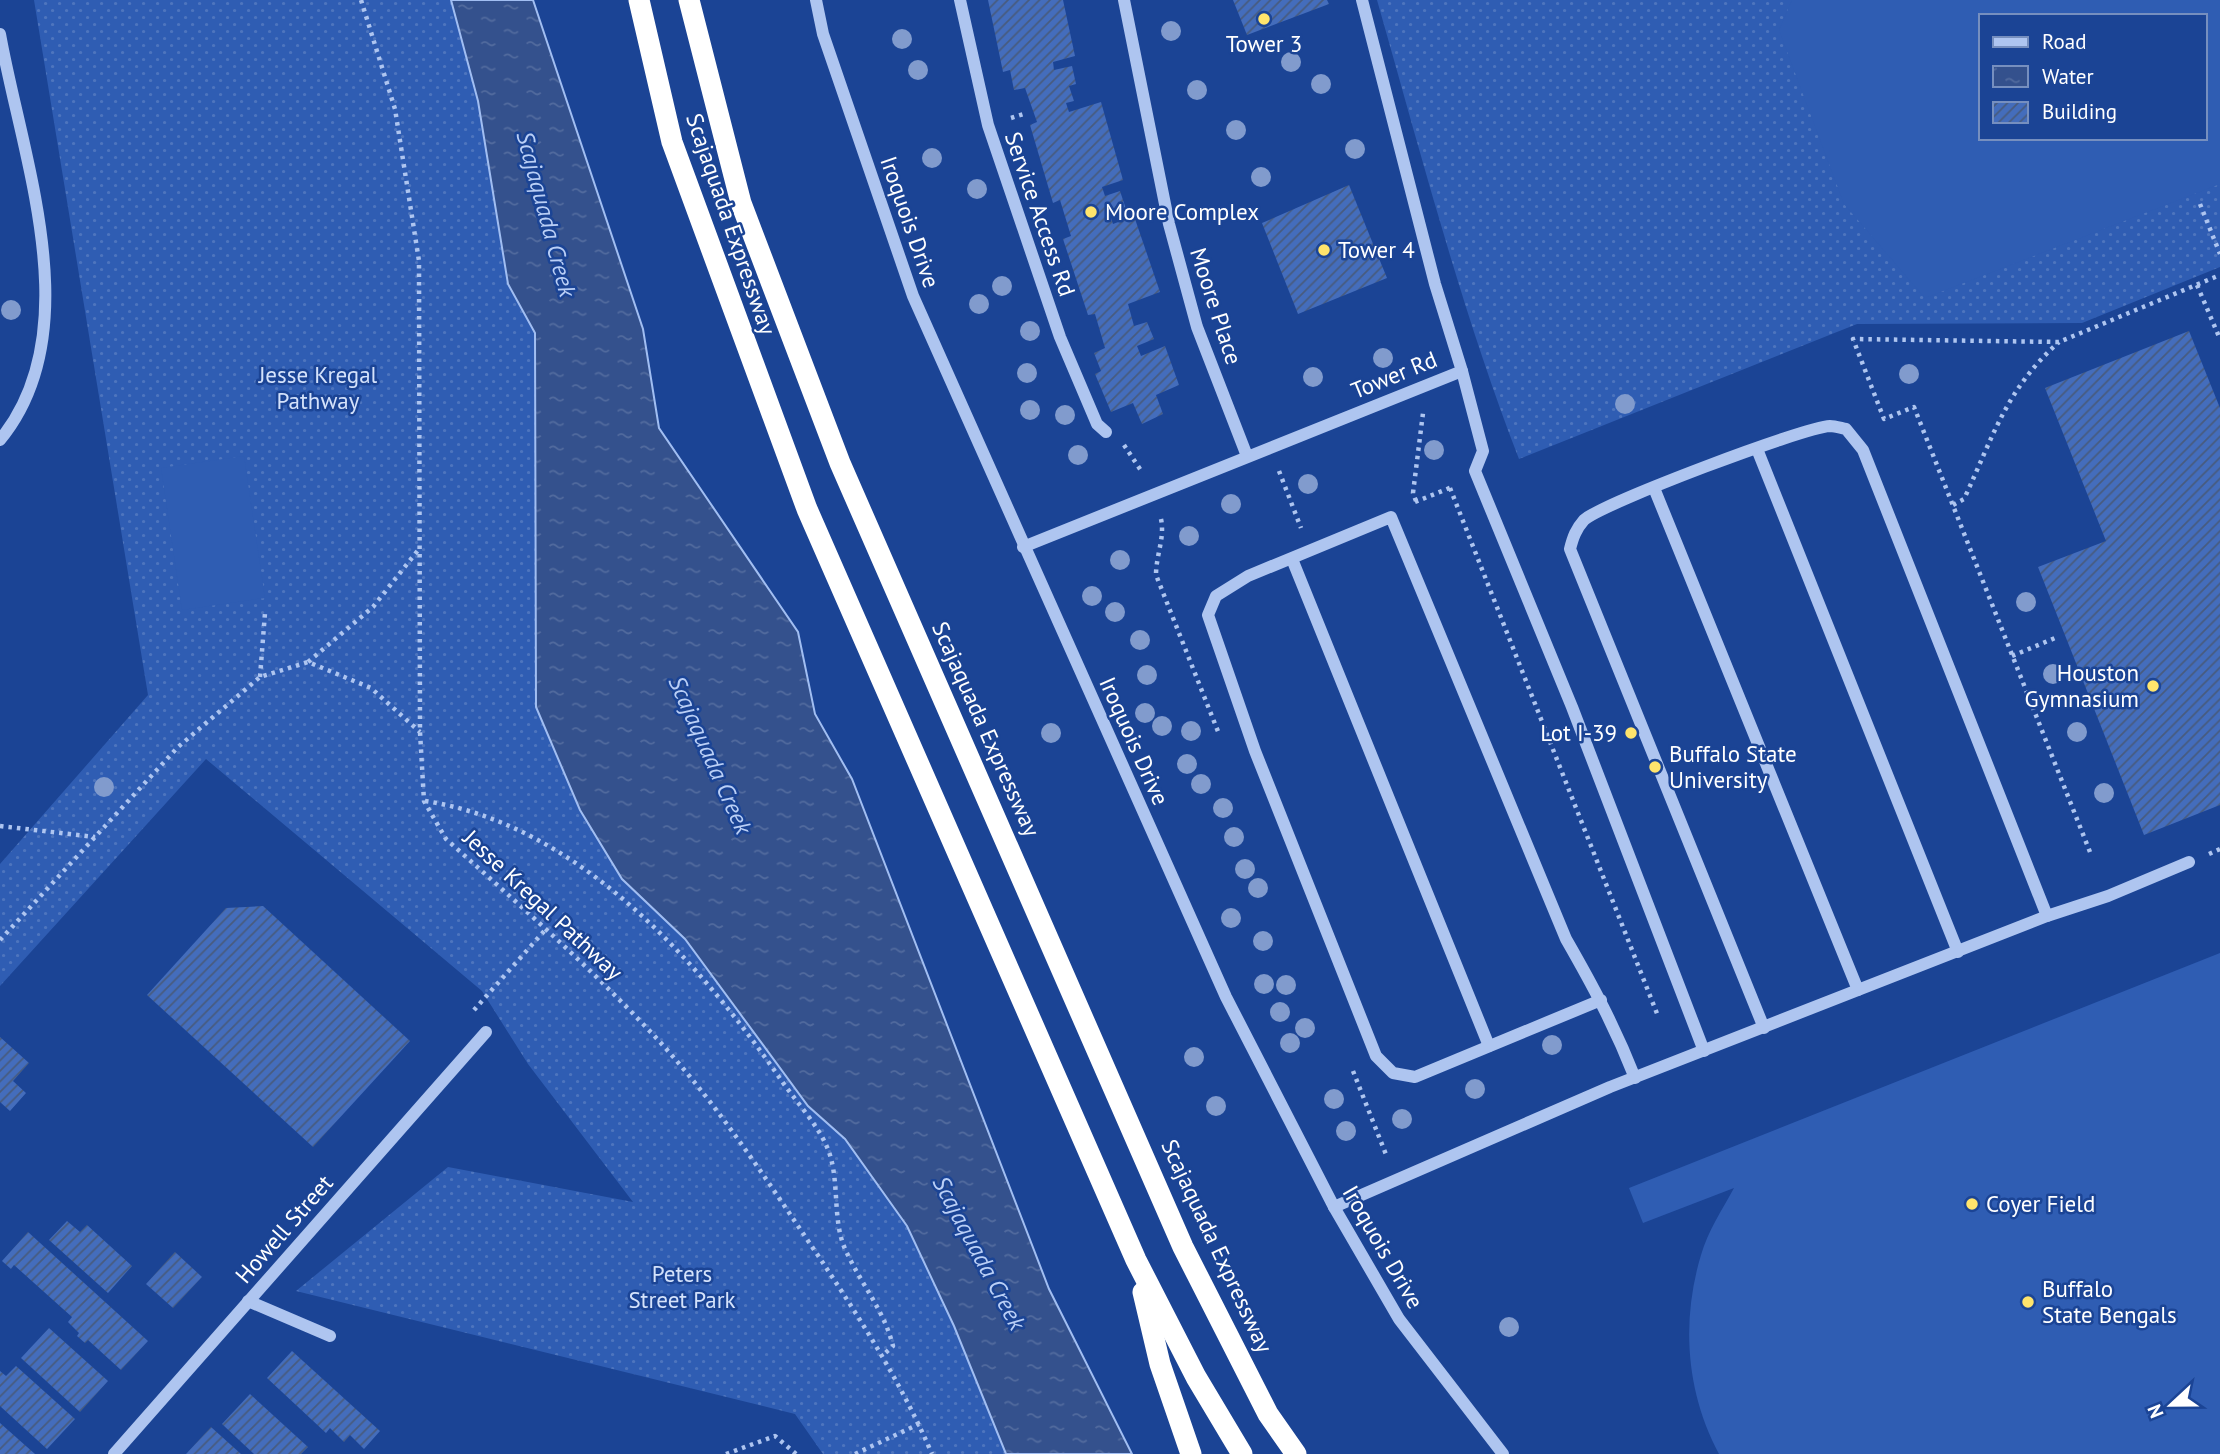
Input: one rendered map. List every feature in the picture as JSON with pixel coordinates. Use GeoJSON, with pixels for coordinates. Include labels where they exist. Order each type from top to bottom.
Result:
{"type":"FeatureCollection","features":[{"type":"Feature","properties":{"kind":"highway","name":"Scajaquada Expressway"},"geometry":{"type":"LineString","coordinates":[[639,0],[671,142],[807,509],[1136,1259],[1196,1377],[1242,1454]]}},
{"type":"Feature","properties":{"kind":"highway","name":"Scajaquada Expressway"},"geometry":{"type":"LineString","coordinates":[[689,0],[741,203],[841,463],[1184,1247],[1268,1414],[1296,1454]]}},
{"type":"Feature","properties":{"kind":"highway"},"geometry":{"type":"LineString","coordinates":[[1136,1259],[1160,1364],[1191,1454]]}},
{"type":"Feature","properties":{"kind":"street","name":"Iroquois Drive"},"geometry":{"type":"LineString","coordinates":[[816,0],[823,34],[913,296],[1226,997],[1334,1207],[1399,1320],[1503,1454]]}},
{"type":"Feature","properties":{"kind":"street","name":"Service Access Rd"},"geometry":{"type":"LineString","coordinates":[[960,0],[988,125],[1060,337],[1097,424],[1106,432]]}},
{"type":"Feature","properties":{"kind":"street","name":"Moore Place"},"geometry":{"type":"LineString","coordinates":[[1124,0],[1169,224],[1197,327],[1247,456]]}},
{"type":"Feature","properties":{"kind":"street","name":"Tower Rd"},"geometry":{"type":"LineString","coordinates":[[1023,547],[1462,371],[1435,284],[1362,0]]}},
{"type":"Feature","properties":{"kind":"street"},"geometry":{"type":"LineString","coordinates":[[0,34],[4,81],[26,154],[43,259],[46,316],[39,369],[12,425],[0,440]]}},
{"type":"Feature","properties":{"kind":"street"},"geometry":{"type":"LineString","coordinates":[[1462,371],[1483,451],[1475,471],[1572,707],[1704,1051]]}},
{"type":"Feature","properties":{"kind":"street"},"geometry":{"type":"LineString","coordinates":[[1764,1028],[1570,549],[1574,533],[1585,519],[1614,503],[1757,449],[1828,426],[1846,429],[1863,450],[2047,916]]}},
{"type":"Feature","properties":{"kind":"street"},"geometry":{"type":"LineString","coordinates":[[1757,449],[1958,951]]}},
{"type":"Feature","properties":{"kind":"street"},"geometry":{"type":"LineString","coordinates":[[1654,488],[1858,990]]}},
{"type":"Feature","properties":{"kind":"street"},"geometry":{"type":"LineString","coordinates":[[1601,1000],[1415,1077],[1393,1073],[1376,1056],[1255,751],[1209,615],[1216,596],[1248,576],[1391,517],[1566,939],[1613,1020],[1635,1078]]}},
{"type":"Feature","properties":{"kind":"street"},"geometry":{"type":"LineString","coordinates":[[1292,559],[1489,1046]]}},
{"type":"Feature","properties":{"kind":"street"},"geometry":{"type":"LineString","coordinates":[[1334,1207],[1635,1078],[2047,916],[2108,896],[2189,862]]}},
{"type":"Feature","properties":{"kind":"street","name":"Howell Street"},"geometry":{"type":"LineString","coordinates":[[114,1454],[486,1032]]}},
{"type":"Feature","properties":{"kind":"street"},"geometry":{"type":"LineString","coordinates":[[248,1301],[330,1336]]}},
{"type":"Feature","properties":{"kind":"path","name":"Jesse Kregal Pathway"},"geometry":{"type":"LineString","coordinates":[[361,0],[395,110],[419,261],[420,732],[424,801],[446,839],[546,929],[644,1025],[700,1089],[757,1164],[882,1356],[932,1454]]}},
{"type":"Feature","properties":{"kind":"path"},"geometry":{"type":"LineString","coordinates":[[2200,204],[2220,254]]}},
{"type":"Feature","properties":{"kind":"path"},"geometry":{"type":"LineString","coordinates":[[1196,214],[1216,208]]}},
{"type":"Feature","properties":{"kind":"path"},"geometry":{"type":"LineString","coordinates":[[2090,852],[1914,407],[1884,419],[1853,339],[2059,342],[2220,275]]}},
{"type":"Feature","properties":{"kind":"path"},"geometry":{"type":"LineString","coordinates":[[2197,285],[2220,339]]}},
{"type":"Feature","properties":{"kind":"path"},"geometry":{"type":"LineString","coordinates":[[1953,505],[1964,499],[2007,402],[2022,380],[2059,342]]}},
{"type":"Feature","properties":{"kind":"path"},"geometry":{"type":"LineString","coordinates":[[1424,411],[1414,502],[1441,492]]}},
{"type":"Feature","properties":{"kind":"path"},"geometry":{"type":"LineString","coordinates":[[1106,432],[1136,458],[1145,479]]}},
{"type":"Feature","properties":{"kind":"path"},"geometry":{"type":"LineString","coordinates":[[1278,470],[1294,510]]}},
{"type":"Feature","properties":{"kind":"path"},"geometry":{"type":"LineString","coordinates":[[1450,488],[1658,1016]]}},
{"type":"Feature","properties":{"kind":"path"},"geometry":{"type":"LineString","coordinates":[[1,939],[178,747],[260,677],[308,662],[373,607],[419,548]]}},
{"type":"Feature","properties":{"kind":"path"},"geometry":{"type":"LineString","coordinates":[[260,677],[265,613]]}},
{"type":"Feature","properties":{"kind":"path"},"geometry":{"type":"LineString","coordinates":[[2012,656],[2056,638]]}},
{"type":"Feature","properties":{"kind":"path"},"geometry":{"type":"LineString","coordinates":[[308,662],[370,688],[420,732]]}},
{"type":"Feature","properties":{"kind":"path"},"geometry":{"type":"LineString","coordinates":[[424,801],[461,807],[566,854],[621,895],[736,1016],[827,1147],[845,1250],[887,1322],[893,1346],[882,1356]]}},
{"type":"Feature","properties":{"kind":"path"},"geometry":{"type":"LineString","coordinates":[[0,826],[95,837]]}},
{"type":"Feature","properties":{"kind":"path"},"geometry":{"type":"LineString","coordinates":[[486,1032],[468,1016],[546,929]]}},
{"type":"Feature","properties":{"kind":"path"},"geometry":{"type":"LineString","coordinates":[[0,930],[1,939]]}},
{"type":"Feature","properties":{"kind":"path"},"geometry":{"type":"LineString","coordinates":[[855,1454],[919,1424]]}},
{"type":"Feature","properties":{"kind":"path"},"geometry":{"type":"LineString","coordinates":[[726,1454],[775,1436],[796,1454]]}},
{"type":"Feature","properties":{"kind":"green space","name":"Jesse Kregal Pathway"},"geometry":{"type":"Polygon","coordinates":[[[34,0],[451,0],[478,101],[508,284],[535,333],[536,708],[580,810],[622,879],[685,939],[808,1106],[845,1139],[907,1226],[954,1326],[1006,1454],[823,1454],[795,1414],[296,1291],[448,1167],[633,1202],[528,1064],[482,991],[206,759],[0,986],[0,864],[148,695],[34,0]]]}},
{"type":"Feature","properties":{"kind":"green space"},"geometry":{"type":"Polygon","coordinates":[[[1377,0],[2220,0],[2220,267],[2082,323],[1857,324],[1519,459],[1460,288],[1377,0]]]}},
{"type":"Feature","properties":{"kind":"green space"},"geometry":{"type":"Polygon","coordinates":[[[1792,0],[2220,0],[2220,184],[1925,298],[1844,204],[1779,30],[1792,0]]]}},
{"type":"Feature","properties":{"kind":"green space"},"geometry":{"type":"Polygon","coordinates":[[[244,456],[265,598],[182,610],[161,468],[244,456]]]}},
{"type":"Feature","properties":{"kind":"green space","name":"Coyer Field"},"geometry":{"type":"Polygon","coordinates":[[[2220,953],[2220,1454],[1719,1454],[1699,1406],[1690,1356],[1689,1331],[1701,1255],[1711,1229],[1734,1188],[1643,1223],[1629,1188],[2220,953]]]}},
{"type":"Feature","properties":{"kind":"water","name":"Scajaquada Creek"},"geometry":{"type":"Polygon","coordinates":[[[451,0],[533,0],[643,329],[659,428],[798,632],[815,714],[852,779],[1049,1289],[1132,1454],[1006,1454],[954,1326],[907,1226],[845,1139],[808,1106],[685,939],[622,879],[580,810],[536,707],[535,333],[508,284],[478,101],[451,0]]]}},
{"type":"Feature","properties":{"kind":"building","name":"Moore Complex"},"geometry":{"type":"Polygon","coordinates":[[[988,0],[1063,0],[1075,56],[1053,62],[1054,70],[1072,66],[1076,84],[1069,86],[1074,101],[1066,103],[1069,112],[1101,102],[1123,180],[1102,187],[1105,196],[1120,191],[1126,209],[1110,215],[1113,224],[1134,216],[1160,292],[1128,304],[1134,326],[1147,322],[1154,339],[1137,346],[1141,356],[1165,346],[1179,385],[1156,395],[1163,414],[1142,424],[1133,403],[1111,412],[1095,374],[1101,371],[1094,353],[1105,348],[1095,314],[1088,315],[1063,239],[1071,236],[1060,200],[1053,203],[1030,125],[1037,122],[1025,88],[1014,90],[1010,70],[1003,72],[988,0]]]}},
{"type":"Feature","properties":{"kind":"building","name":"Tower 3"},"geometry":{"type":"Polygon","coordinates":[[[1233,0],[1327,0],[1329,4],[1247,35],[1233,0]]]}},
{"type":"Feature","properties":{"kind":"building","name":"Tower 4"},"geometry":{"type":"Polygon","coordinates":[[[1349,185],[1387,278],[1298,314],[1262,223],[1349,185]]]}},
{"type":"Feature","properties":{"kind":"building","name":"Houston Gymnasium"},"geometry":{"type":"Polygon","coordinates":[[[2189,331],[2220,408],[2220,805],[2144,835],[2038,567],[2106,541],[2045,388],[2189,331]]]}},
{"type":"Feature","properties":{"kind":"building"},"geometry":{"type":"Polygon","coordinates":[[[263,906],[410,1041],[313,1147],[147,995],[226,908],[263,906]]]}},
{"type":"Feature","properties":{"kind":"building"},"geometry":{"type":"Polygon","coordinates":[[[0,1037],[29,1063],[13,1081],[26,1093],[10,1111],[0,1102],[0,1037]]]}},
{"type":"Feature","properties":{"kind":"building"},"geometry":{"type":"Polygon","coordinates":[[[67,1221],[80,1232],[87,1225],[132,1266],[108,1293],[49,1240],[67,1221]]]}},
{"type":"Feature","properties":{"kind":"building"},"geometry":{"type":"Polygon","coordinates":[[[28,1232],[148,1341],[121,1370],[88,1340],[85,1343],[77,1336],[79,1333],[68,1322],[72,1317],[14,1265],[11,1269],[2,1261],[28,1232]]]}},
{"type":"Feature","properties":{"kind":"building"},"geometry":{"type":"Polygon","coordinates":[[[175,1252],[202,1277],[173,1308],[146,1284],[175,1252]]]}},
{"type":"Feature","properties":{"kind":"building"},"geometry":{"type":"Polygon","coordinates":[[[49,1328],[108,1381],[80,1412],[21,1358],[49,1328]]]}},
{"type":"Feature","properties":{"kind":"building"},"geometry":{"type":"Polygon","coordinates":[[[292,1351],[380,1431],[364,1449],[350,1435],[344,1442],[330,1428],[326,1433],[267,1378],[292,1351]]]}},
{"type":"Feature","properties":{"kind":"building"},"geometry":{"type":"Polygon","coordinates":[[[16,1366],[75,1419],[47,1449],[0,1406],[0,1371],[6,1376],[16,1366]]]}},
{"type":"Feature","properties":{"kind":"building"},"geometry":{"type":"Polygon","coordinates":[[[250,1394],[308,1447],[301,1454],[254,1454],[222,1424],[250,1394]]]}},
{"type":"Feature","properties":{"kind":"building"},"geometry":{"type":"Polygon","coordinates":[[[0,1423],[35,1454],[0,1454],[0,1423]]]}},
{"type":"Feature","properties":{"kind":"building"},"geometry":{"type":"Polygon","coordinates":[[[211,1427],[241,1454],[186,1454],[211,1427]]]}},
{"type":"Feature","properties":{"kind":"place","name":"Tower 3"},"geometry":{"type":"Point","coordinates":[1264,19]}},
{"type":"Feature","properties":{"kind":"place","name":"Moore Complex"},"geometry":{"type":"Point","coordinates":[1091,212]}},
{"type":"Feature","properties":{"kind":"place","name":"Tower 4"},"geometry":{"type":"Point","coordinates":[1324,250]}},
{"type":"Feature","properties":{"kind":"place","name":"Houston Gymnasium"},"geometry":{"type":"Point","coordinates":[2153,686]}},
{"type":"Feature","properties":{"kind":"place","name":"Lot I-39"},"geometry":{"type":"Point","coordinates":[1631,733]}},
{"type":"Feature","properties":{"kind":"place","name":"Buffalo State University"},"geometry":{"type":"Point","coordinates":[1655,767]}},
{"type":"Feature","properties":{"kind":"place","name":"Coyer Field"},"geometry":{"type":"Point","coordinates":[1972,1204]}},
{"type":"Feature","properties":{"kind":"place","name":"Buffalo State Bengals"},"geometry":{"type":"Point","coordinates":[2028,1302]}},
{"type":"Feature","properties":{"kind":"park label","name":"Peters Street Park"},"geometry":{"type":"Point","coordinates":[682,1287]}}]}
